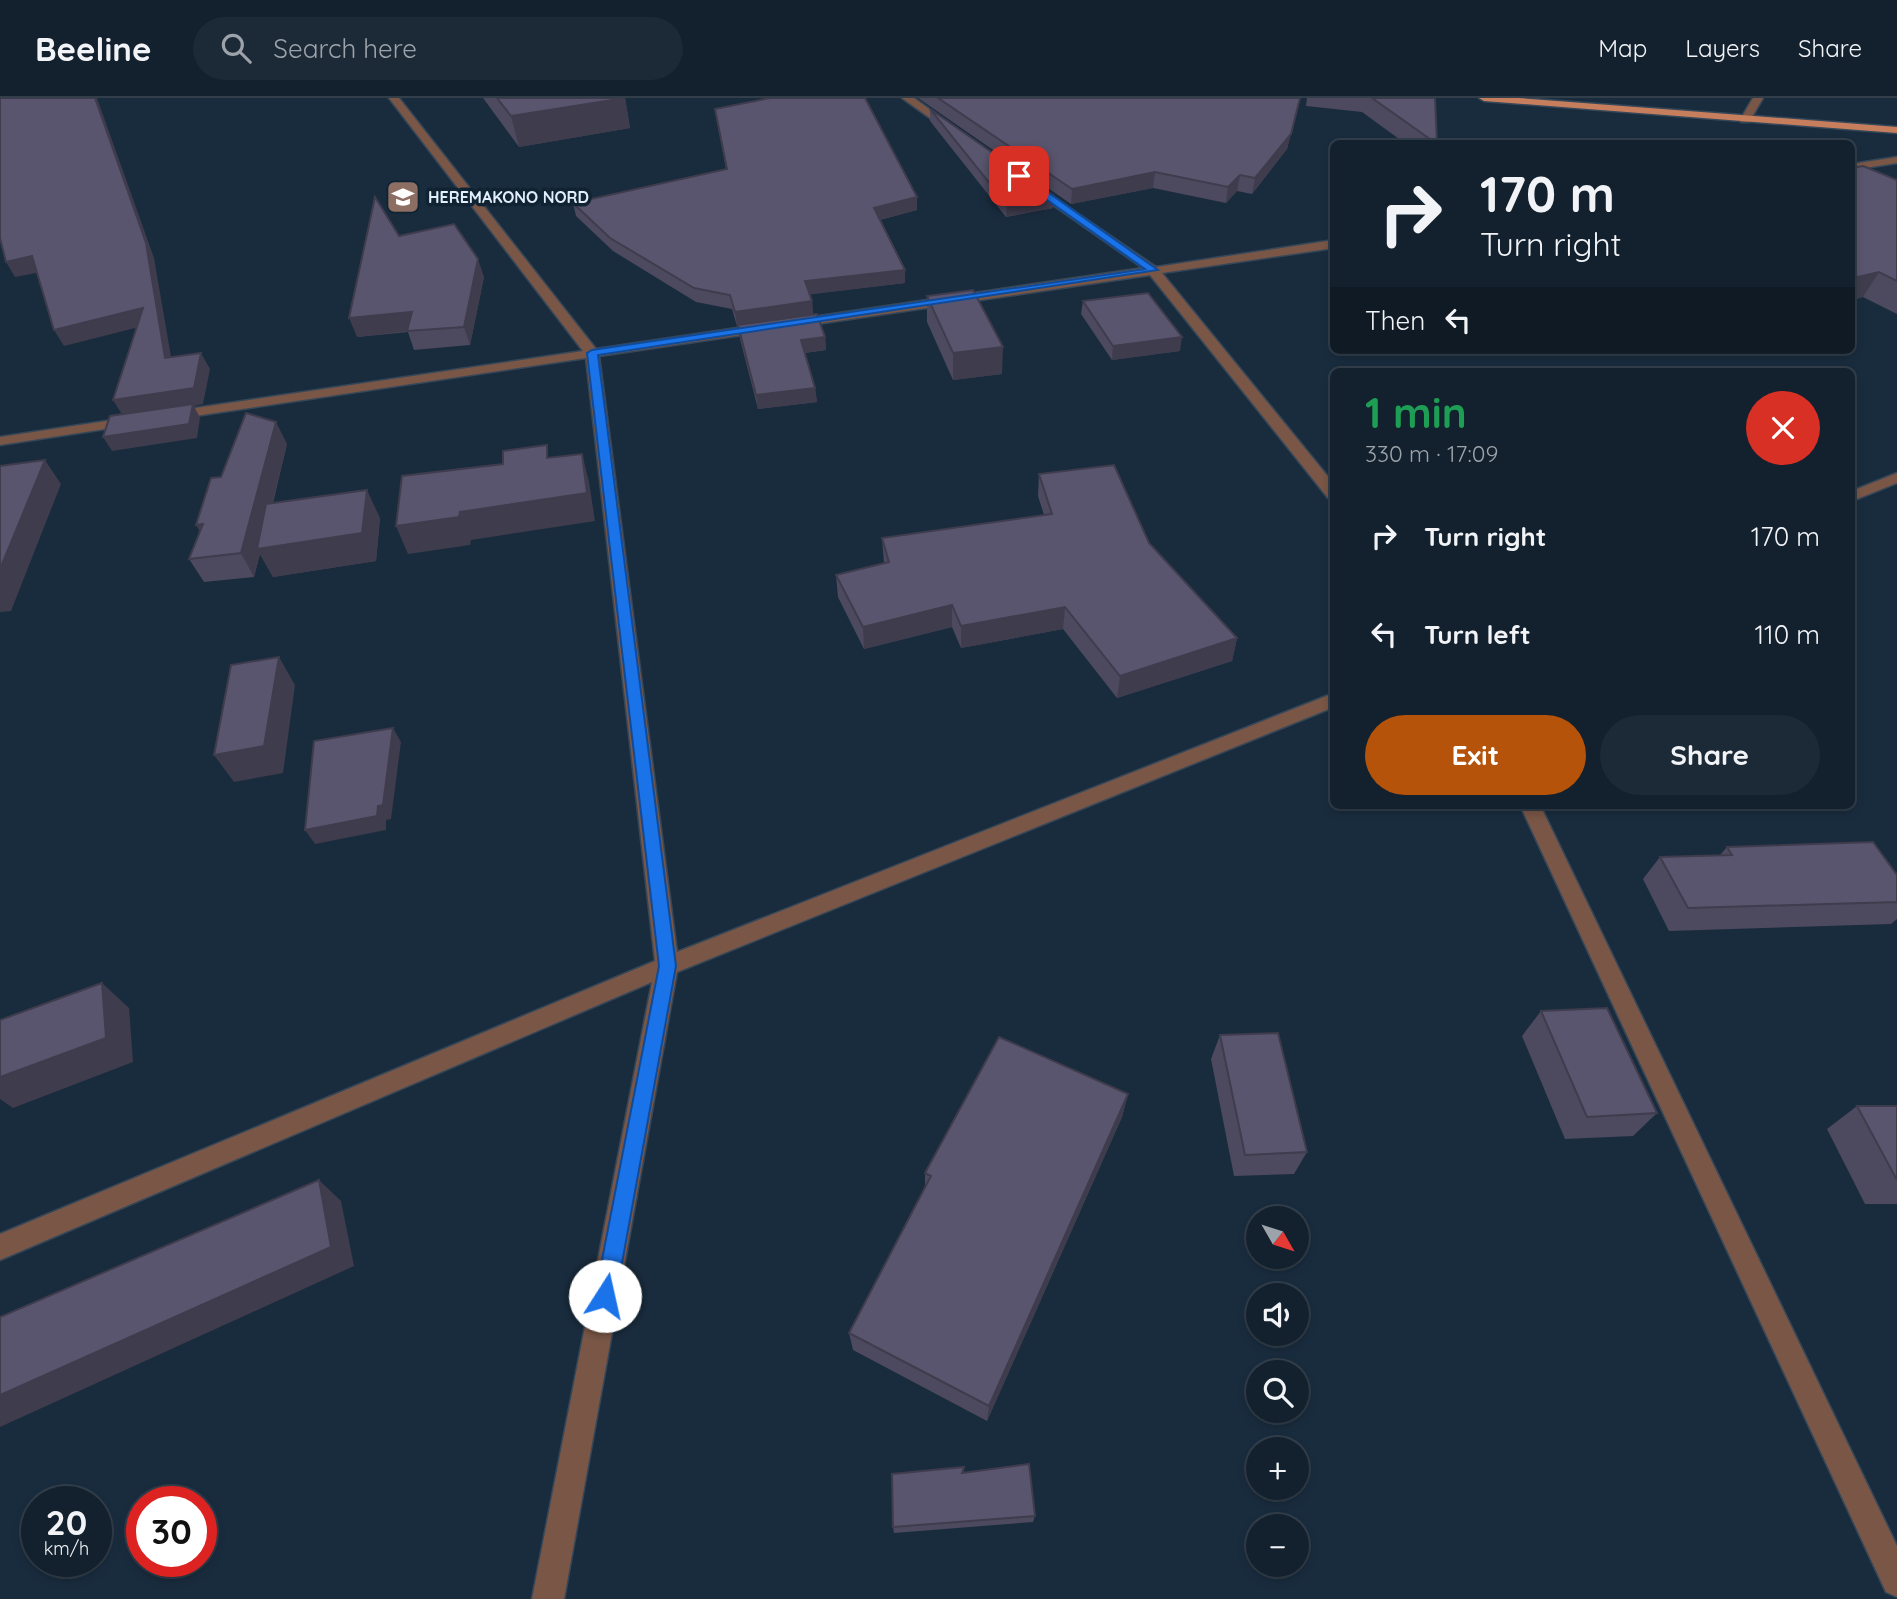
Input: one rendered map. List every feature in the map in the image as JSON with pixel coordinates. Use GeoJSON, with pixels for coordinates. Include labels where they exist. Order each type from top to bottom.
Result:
{"type":"FeatureCollection","features":[{"type":"Feature","properties":{"kind":"main road"},"geometry":{"type":"LineString","coordinates":[[1484,98],[1897,130]]}},
{"type":"Feature","properties":{"kind":"street"},"geometry":{"type":"LineString","coordinates":[[394,98],[592,353],[667,966],[548,1599]]}},
{"type":"Feature","properties":{"kind":"street"},"geometry":{"type":"LineString","coordinates":[[907,98],[963,137]]}},
{"type":"Feature","properties":{"kind":"street"},"geometry":{"type":"LineString","coordinates":[[1745,120],[1758,98]]}},
{"type":"Feature","properties":{"kind":"street"},"geometry":{"type":"LineString","coordinates":[[1855,167],[1897,160]]}},
{"type":"Feature","properties":{"kind":"street"},"geometry":{"type":"LineString","coordinates":[[1019,176],[1153,270],[1330,490]]}},
{"type":"Feature","properties":{"kind":"street"},"geometry":{"type":"LineString","coordinates":[[0,441],[1330,245]]}},
{"type":"Feature","properties":{"kind":"street"},"geometry":{"type":"LineString","coordinates":[[1855,495],[1897,478]]}},
{"type":"Feature","properties":{"kind":"street"},"geometry":{"type":"LineString","coordinates":[[0,1247],[667,966],[1330,701]]}},
{"type":"Feature","properties":{"kind":"street"},"geometry":{"type":"LineString","coordinates":[[1532,809],[1897,1581]]}},
{"type":"Feature","properties":{"kind":"building"},"geometry":{"type":"Polygon","coordinates":[[[0,98],[95,98],[146,243],[165,358],[201,353],[194,388],[113,400],[143,308],[54,330],[32,256],[6,262],[0,238],[0,98]]]}},
{"type":"Feature","properties":{"kind":"building"},"geometry":{"type":"Polygon","coordinates":[[[497,98],[625,98],[511,116],[497,98]]]}},
{"type":"Feature","properties":{"kind":"building"},"geometry":{"type":"Polygon","coordinates":[[[770,98],[865,98],[917,197],[874,208],[905,270],[805,281],[812,301],[735,312],[730,295],[694,288],[610,238],[573,203],[727,169],[715,109],[770,98]]]}},
{"type":"Feature","properties":{"kind":"building"},"geometry":{"type":"Polygon","coordinates":[[[938,98],[1300,98],[1291,134],[1255,178],[1240,175],[1228,187],[1155,172],[1072,189],[938,98]]]}},
{"type":"Feature","properties":{"kind":"building"},"geometry":{"type":"Polygon","coordinates":[[[1372,98],[1435,98],[1437,140],[1431,140],[1372,98]]]}},
{"type":"Feature","properties":{"kind":"building"},"geometry":{"type":"Polygon","coordinates":[[[930,109],[1053,195],[1007,205],[930,109]]]}},
{"type":"Feature","properties":{"kind":"building"},"geometry":{"type":"Polygon","coordinates":[[[1863,166],[1897,180],[1897,281],[1879,272],[1858,277],[1855,275],[1855,167],[1863,166]]]}},
{"type":"Feature","properties":{"kind":"building"},"geometry":{"type":"Polygon","coordinates":[[[375,197],[399,236],[454,224],[478,259],[464,327],[407,331],[412,312],[349,318],[375,197]]]}},
{"type":"Feature","properties":{"kind":"building"},"geometry":{"type":"Polygon","coordinates":[[[973,290],[1003,347],[953,353],[927,296],[973,290]]]}},
{"type":"Feature","properties":{"kind":"building"},"geometry":{"type":"Polygon","coordinates":[[[1148,293],[1182,337],[1113,346],[1083,301],[1148,293]]]}},
{"type":"Feature","properties":{"kind":"building"},"geometry":{"type":"Polygon","coordinates":[[[817,314],[825,337],[801,340],[815,388],[756,395],[738,325],[817,314]]]}},
{"type":"Feature","properties":{"kind":"building"},"geometry":{"type":"Polygon","coordinates":[[[193,404],[189,424],[103,437],[110,416],[193,404]]]}},
{"type":"Feature","properties":{"kind":"building"},"geometry":{"type":"Polygon","coordinates":[[[246,413],[276,422],[241,553],[189,559],[203,524],[196,525],[211,478],[221,477],[246,413]]]}},
{"type":"Feature","properties":{"kind":"building"},"geometry":{"type":"Polygon","coordinates":[[[547,445],[547,458],[582,454],[587,493],[460,512],[459,517],[396,526],[402,476],[503,464],[503,451],[547,445]]]}},
{"type":"Feature","properties":{"kind":"building"},"geometry":{"type":"Polygon","coordinates":[[[45,460],[0,569],[0,466],[45,460]]]}},
{"type":"Feature","properties":{"kind":"building"},"geometry":{"type":"Polygon","coordinates":[[[1114,465],[1149,543],[1237,638],[1120,676],[1065,607],[961,626],[952,605],[863,627],[836,575],[889,562],[882,538],[1052,514],[1039,474],[1114,465]]]}},
{"type":"Feature","properties":{"kind":"building"},"geometry":{"type":"Polygon","coordinates":[[[367,490],[362,533],[257,549],[266,504],[367,490]]]}},
{"type":"Feature","properties":{"kind":"building"},"geometry":{"type":"Polygon","coordinates":[[[279,657],[264,746],[214,755],[231,665],[279,657]]]}},
{"type":"Feature","properties":{"kind":"building"},"geometry":{"type":"Polygon","coordinates":[[[393,728],[383,805],[378,806],[377,816],[305,830],[314,741],[393,728]]]}},
{"type":"Feature","properties":{"kind":"building"},"geometry":{"type":"Polygon","coordinates":[[[1873,842],[1897,875],[1897,902],[1688,908],[1660,857],[1732,855],[1727,847],[1873,842]]]}},
{"type":"Feature","properties":{"kind":"building"},"geometry":{"type":"Polygon","coordinates":[[[102,983],[106,1038],[0,1077],[0,1020],[102,983]]]}},
{"type":"Feature","properties":{"kind":"building"},"geometry":{"type":"Polygon","coordinates":[[[1607,1008],[1657,1113],[1587,1117],[1541,1011],[1607,1008]]]}},
{"type":"Feature","properties":{"kind":"building"},"geometry":{"type":"Polygon","coordinates":[[[1278,1033],[1307,1152],[1245,1155],[1220,1035],[1278,1033]]]}},
{"type":"Feature","properties":{"kind":"building"},"geometry":{"type":"Polygon","coordinates":[[[999,1037],[1128,1094],[989,1406],[849,1333],[931,1176],[925,1173],[999,1037]]]}},
{"type":"Feature","properties":{"kind":"building"},"geometry":{"type":"Polygon","coordinates":[[[1857,1106],[1897,1106],[1897,1180],[1857,1106]]]}},
{"type":"Feature","properties":{"kind":"building"},"geometry":{"type":"Polygon","coordinates":[[[319,1180],[331,1247],[0,1395],[0,1317],[319,1180]]]}},
{"type":"Feature","properties":{"kind":"building"},"geometry":{"type":"Polygon","coordinates":[[[1029,1464],[1035,1516],[893,1527],[892,1474],[964,1467],[962,1473],[1029,1464]]]}},
{"type":"Feature","properties":{"kind":"place","name":"HEREMAKONO NORD"},"geometry":{"type":"Point","coordinates":[403,197]}},
{"type":"Feature","properties":{"kind":"route"},"geometry":{"type":"LineString","coordinates":[[605,1296],[667,966],[592,353],[1153,270],[1019,176]]}}]}
